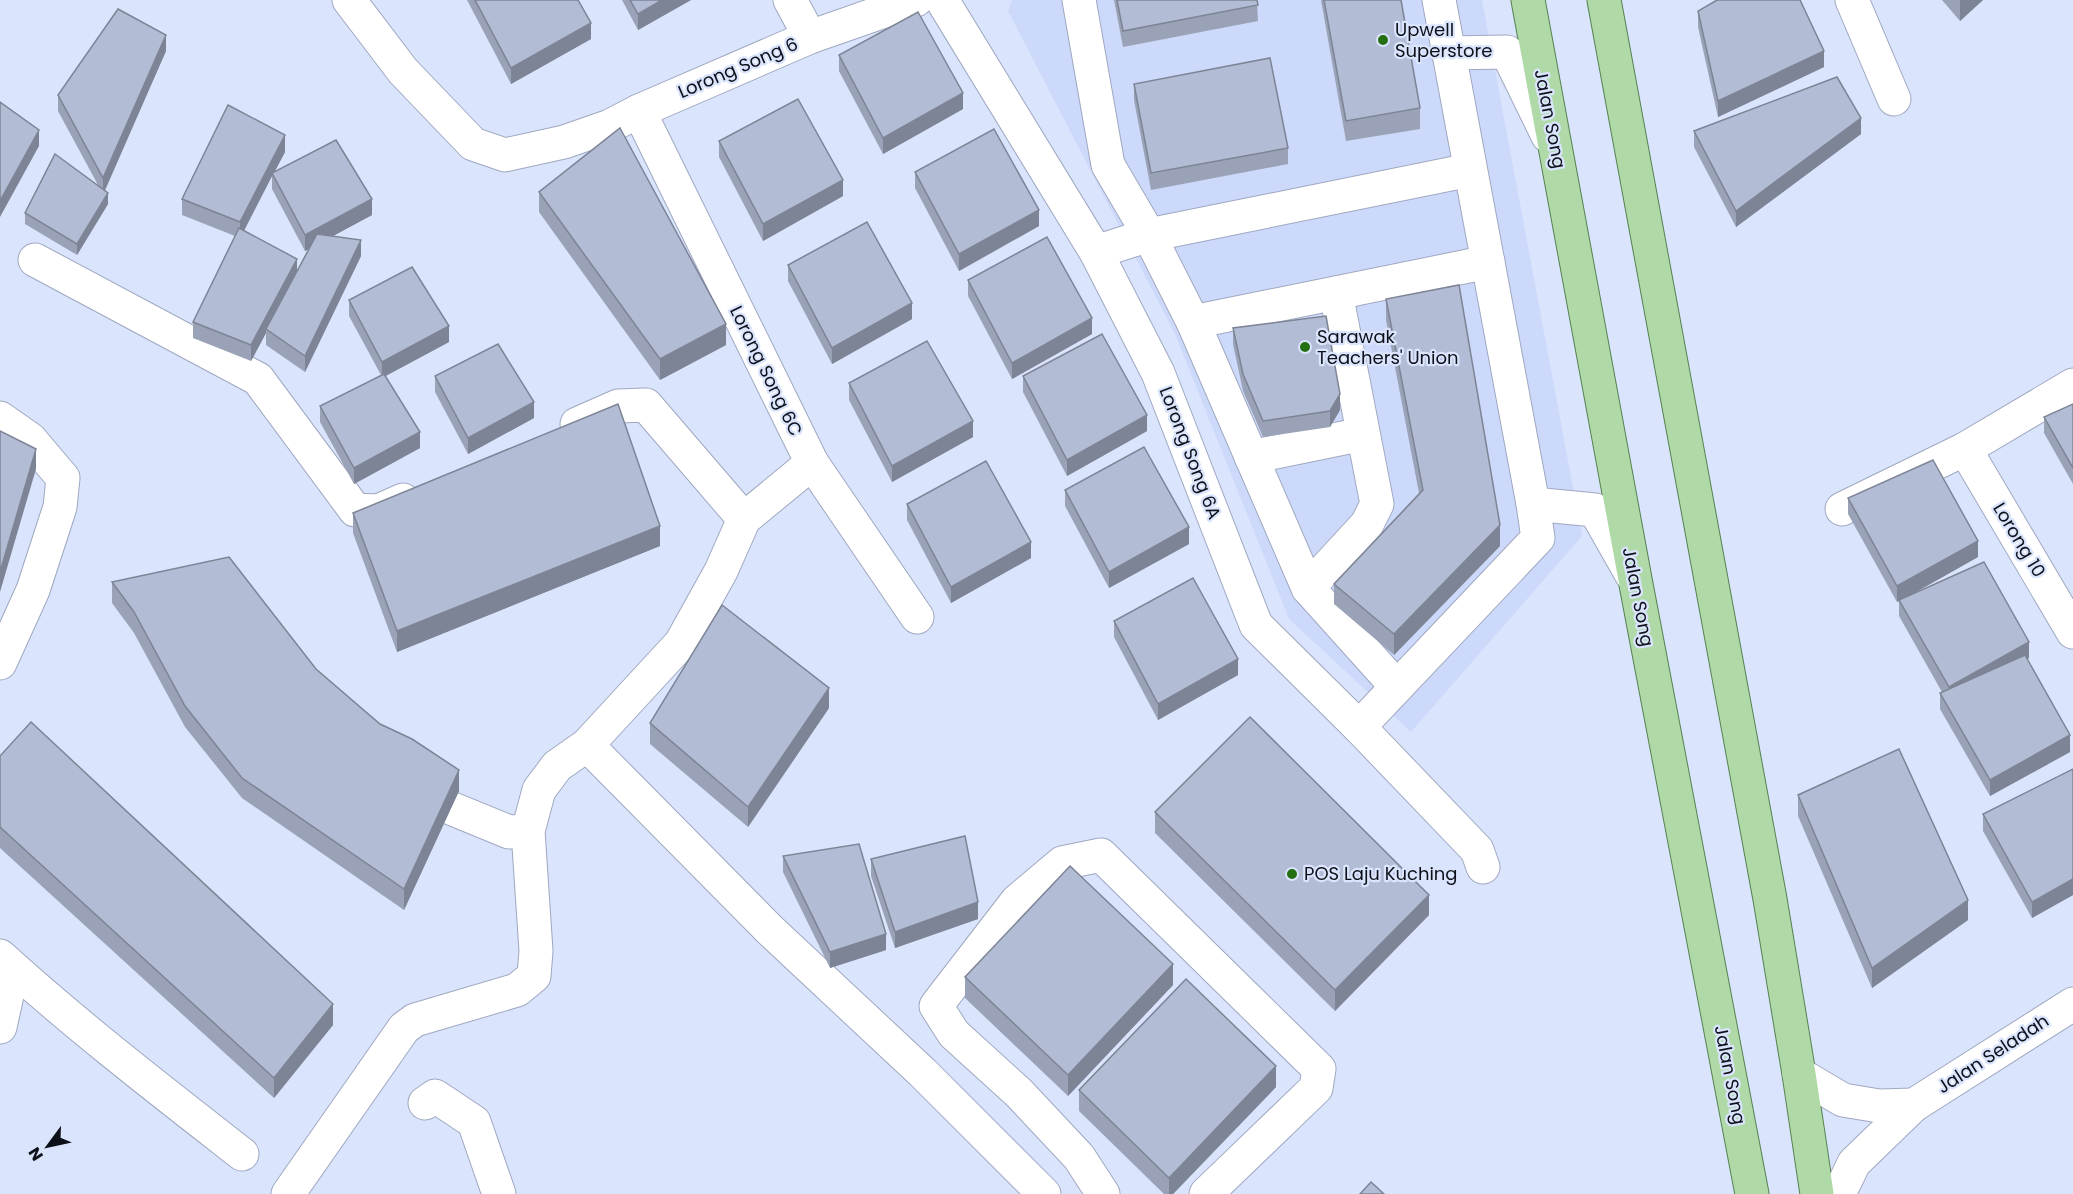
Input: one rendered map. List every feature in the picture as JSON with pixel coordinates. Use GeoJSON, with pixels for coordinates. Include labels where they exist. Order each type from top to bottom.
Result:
{"type":"FeatureCollection","features":[{"type":"Feature","properties":{"kind":"main road"},"geometry":{"type":"LineString","coordinates":[[1604,0],[1757,830],[1817,1194]]}},
{"type":"Feature","properties":{"kind":"main road","name":"Jalan Song"},"geometry":{"type":"LineString","coordinates":[[1533,6],[1557,154],[1748,1191]]}},
{"type":"Feature","properties":{"kind":"street","name":"Lorong Song 6"},"geometry":{"type":"LineString","coordinates":[[349,0],[403,71],[473,144],[505,155],[564,142],[610,126],[639,111],[810,37],[915,0]]}},
{"type":"Feature","properties":{"kind":"street"},"geometry":{"type":"LineString","coordinates":[[790,0],[810,37]]}},
{"type":"Feature","properties":{"kind":"street","name":"Lorong Song 6A"},"geometry":{"type":"LineString","coordinates":[[942,0],[1096,252],[1158,373],[1256,625],[1359,727],[1477,850],[1483,867]]}},
{"type":"Feature","properties":{"kind":"street"},"geometry":{"type":"LineString","coordinates":[[1079,0],[1108,165],[1149,235],[1193,322],[1308,588],[1396,686]]}},
{"type":"Feature","properties":{"kind":"street"},"geometry":{"type":"LineString","coordinates":[[1359,727],[1538,538],[1439,0]]}},
{"type":"Feature","properties":{"kind":"street"},"geometry":{"type":"LineString","coordinates":[[1852,0],[1894,99]]}},
{"type":"Feature","properties":{"kind":"street"},"geometry":{"type":"LineString","coordinates":[[1449,53],[1507,52],[1557,154]]}},
{"type":"Feature","properties":{"kind":"street","name":"Lorong Song 6C"},"geometry":{"type":"LineString","coordinates":[[639,111],[812,463],[917,617]]}},
{"type":"Feature","properties":{"kind":"street"},"geometry":{"type":"LineString","coordinates":[[1096,252],[1149,235],[1470,170]]}},
{"type":"Feature","properties":{"kind":"street"},"geometry":{"type":"LineString","coordinates":[[35,261],[258,379],[355,510],[378,511],[433,487]]}},
{"type":"Feature","properties":{"kind":"street"},"geometry":{"type":"LineString","coordinates":[[1193,322],[1488,262]]}},
{"type":"Feature","properties":{"kind":"street"},"geometry":{"type":"LineString","coordinates":[[1308,588],[1367,524],[1377,504],[1336,293]]}},
{"type":"Feature","properties":{"kind":"street"},"geometry":{"type":"LineString","coordinates":[[1842,510],[1965,448],[2073,385]]}},
{"type":"Feature","properties":{"kind":"street"},"geometry":{"type":"LineString","coordinates":[[553,434],[618,406],[646,405],[744,519]]}},
{"type":"Feature","properties":{"kind":"street"},"geometry":{"type":"LineString","coordinates":[[0,418],[30,439],[63,478],[60,507],[33,590],[0,663]]}},
{"type":"Feature","properties":{"kind":"street"},"geometry":{"type":"LineString","coordinates":[[1251,457],[1363,434]]}},
{"type":"Feature","properties":{"kind":"street","name":"Lorong 10"},"geometry":{"type":"LineString","coordinates":[[1965,448],[2073,632]]}},
{"type":"Feature","properties":{"kind":"street"},"geometry":{"type":"LineString","coordinates":[[288,1194],[404,1028],[415,1020],[517,990],[534,976],[536,951],[528,831],[539,790],[557,766],[587,745],[681,643],[721,571],[744,519],[812,463]]}},
{"type":"Feature","properties":{"kind":"street"},"geometry":{"type":"LineString","coordinates":[[1533,504],[1595,510],[1635,579]]}},
{"type":"Feature","properties":{"kind":"street"},"geometry":{"type":"LineString","coordinates":[[587,745],[770,930],[923,1073],[1044,1194]]}},
{"type":"Feature","properties":{"kind":"street"},"geometry":{"type":"LineString","coordinates":[[380,775],[388,782],[509,832],[528,831]]}},
{"type":"Feature","properties":{"kind":"street"},"geometry":{"type":"LineString","coordinates":[[1104,1194],[1079,1157],[1026,1101],[954,1034],[936,1006],[1017,901],[1062,863],[1101,855],[1319,1069],[1316,1088],[1206,1194]]}},
{"type":"Feature","properties":{"kind":"street"},"geometry":{"type":"LineString","coordinates":[[0,1027],[7,962]]}},
{"type":"Feature","properties":{"kind":"street"},"geometry":{"type":"LineString","coordinates":[[7,962],[154,1086],[242,1154]]}},
{"type":"Feature","properties":{"kind":"street","name":"Jalan Seladah"},"geometry":{"type":"LineString","coordinates":[[1839,1194],[1854,1163],[1914,1105],[2073,1004]]}},
{"type":"Feature","properties":{"kind":"street"},"geometry":{"type":"LineString","coordinates":[[1799,1074],[1844,1100],[1879,1106],[1914,1105]]}},
{"type":"Feature","properties":{"kind":"street"},"geometry":{"type":"LineString","coordinates":[[425,1103],[435,1096],[474,1122],[499,1194]]}},
{"type":"Feature","properties":{"kind":"shaded area"},"geometry":{"type":"Polygon","coordinates":[[[1012,0],[1482,0],[1582,536],[1411,732],[1289,619],[1175,334],[1008,11],[1012,0]]]}},
{"type":"Feature","properties":{"kind":"building"},"geometry":{"type":"Polygon","coordinates":[[[475,0],[578,0],[591,23],[511,68],[475,0]]]}},
{"type":"Feature","properties":{"kind":"building"},"geometry":{"type":"Polygon","coordinates":[[[630,0],[662,0],[638,14],[630,0]]]}},
{"type":"Feature","properties":{"kind":"building"},"geometry":{"type":"Polygon","coordinates":[[[1117,0],[1257,0],[1258,5],[1123,31],[1117,0]]]}},
{"type":"Feature","properties":{"kind":"building"},"geometry":{"type":"Polygon","coordinates":[[[1324,0],[1401,0],[1420,108],[1346,121],[1324,0]]]}},
{"type":"Feature","properties":{"kind":"building"},"geometry":{"type":"Polygon","coordinates":[[[1717,0],[1800,0],[1824,51],[1718,101],[1698,11],[1717,0]]]}},
{"type":"Feature","properties":{"kind":"building"},"geometry":{"type":"Polygon","coordinates":[[[118,9],[166,35],[103,178],[58,95],[118,9]]]}},
{"type":"Feature","properties":{"kind":"building"},"geometry":{"type":"Polygon","coordinates":[[[918,12],[963,93],[883,138],[839,55],[918,12]]]}},
{"type":"Feature","properties":{"kind":"building"},"geometry":{"type":"Polygon","coordinates":[[[1270,58],[1288,148],[1151,173],[1134,84],[1270,58]]]}},
{"type":"Feature","properties":{"kind":"building"},"geometry":{"type":"Polygon","coordinates":[[[1837,77],[1861,118],[1736,211],[1694,131],[1837,77]]]}},
{"type":"Feature","properties":{"kind":"building"},"geometry":{"type":"Polygon","coordinates":[[[798,99],[843,180],[763,224],[719,141],[798,99]]]}},
{"type":"Feature","properties":{"kind":"building"},"geometry":{"type":"Polygon","coordinates":[[[0,102],[39,130],[0,201],[0,102]]]}},
{"type":"Feature","properties":{"kind":"building"},"geometry":{"type":"Polygon","coordinates":[[[228,105],[285,135],[240,222],[182,199],[228,105]]]}},
{"type":"Feature","properties":{"kind":"building"},"geometry":{"type":"Polygon","coordinates":[[[620,128],[726,324],[660,359],[539,192],[620,128]]]}},
{"type":"Feature","properties":{"kind":"building"},"geometry":{"type":"Polygon","coordinates":[[[994,129],[1039,210],[959,254],[915,172],[994,129]]]}},
{"type":"Feature","properties":{"kind":"building"},"geometry":{"type":"Polygon","coordinates":[[[336,140],[372,199],[305,235],[272,173],[336,140]]]}},
{"type":"Feature","properties":{"kind":"building"},"geometry":{"type":"Polygon","coordinates":[[[55,154],[108,193],[77,244],[25,213],[55,154]]]}},
{"type":"Feature","properties":{"kind":"building"},"geometry":{"type":"Polygon","coordinates":[[[867,222],[912,303],[832,348],[788,265],[867,222]]]}},
{"type":"Feature","properties":{"kind":"building"},"geometry":{"type":"Polygon","coordinates":[[[239,228],[297,259],[251,345],[193,322],[239,228]]]}},
{"type":"Feature","properties":{"kind":"building"},"geometry":{"type":"Polygon","coordinates":[[[317,234],[361,240],[305,356],[266,329],[317,234]]]}},
{"type":"Feature","properties":{"kind":"building"},"geometry":{"type":"Polygon","coordinates":[[[1047,237],[1092,318],[1012,363],[968,280],[1047,237]]]}},
{"type":"Feature","properties":{"kind":"building"},"geometry":{"type":"Polygon","coordinates":[[[412,267],[449,326],[382,362],[349,300],[412,267]]]}},
{"type":"Feature","properties":{"kind":"building"},"geometry":{"type":"Polygon","coordinates":[[[1459,285],[1500,525],[1394,634],[1334,584],[1423,490],[1386,299],[1459,285]]]}},
{"type":"Feature","properties":{"kind":"building"},"geometry":{"type":"Polygon","coordinates":[[[1326,316],[1340,394],[1330,411],[1263,421],[1243,374],[1233,328],[1326,316]]]}},
{"type":"Feature","properties":{"kind":"building"},"geometry":{"type":"Polygon","coordinates":[[[1102,334],[1147,415],[1067,460],[1023,376],[1102,334]]]}},
{"type":"Feature","properties":{"kind":"building"},"geometry":{"type":"Polygon","coordinates":[[[927,341],[973,421],[892,466],[849,383],[927,341]]]}},
{"type":"Feature","properties":{"kind":"building"},"geometry":{"type":"Polygon","coordinates":[[[498,344],[534,402],[468,438],[435,376],[498,344]]]}},
{"type":"Feature","properties":{"kind":"building"},"geometry":{"type":"Polygon","coordinates":[[[384,374],[420,432],[354,468],[320,406],[384,374]]]}},
{"type":"Feature","properties":{"kind":"building"},"geometry":{"type":"Polygon","coordinates":[[[618,404],[660,526],[397,631],[353,513],[618,404]]]}},
{"type":"Feature","properties":{"kind":"building"},"geometry":{"type":"Polygon","coordinates":[[[2073,404],[2073,468],[2044,417],[2073,404]]]}},
{"type":"Feature","properties":{"kind":"building"},"geometry":{"type":"Polygon","coordinates":[[[0,431],[36,449],[0,572],[0,431]]]}},
{"type":"Feature","properties":{"kind":"building"},"geometry":{"type":"Polygon","coordinates":[[[1144,447],[1189,527],[1109,572],[1065,490],[1144,447]]]}},
{"type":"Feature","properties":{"kind":"building"},"geometry":{"type":"Polygon","coordinates":[[[1933,460],[1978,541],[1897,586],[1848,498],[1933,460]]]}},
{"type":"Feature","properties":{"kind":"building"},"geometry":{"type":"Polygon","coordinates":[[[986,461],[1031,542],[951,587],[907,504],[986,461]]]}},
{"type":"Feature","properties":{"kind":"building"},"geometry":{"type":"Polygon","coordinates":[[[229,557],[316,669],[380,724],[412,739],[459,770],[404,889],[242,778],[185,706],[134,612],[112,582],[229,557]]]}},
{"type":"Feature","properties":{"kind":"building"},"geometry":{"type":"Polygon","coordinates":[[[1984,562],[2029,642],[1949,687],[1899,600],[1984,562]]]}},
{"type":"Feature","properties":{"kind":"building"},"geometry":{"type":"Polygon","coordinates":[[[1193,578],[1238,659],[1158,704],[1114,621],[1193,578]]]}},
{"type":"Feature","properties":{"kind":"building"},"geometry":{"type":"Polygon","coordinates":[[[722,605],[829,688],[748,807],[650,723],[722,605]]]}},
{"type":"Feature","properties":{"kind":"building"},"geometry":{"type":"Polygon","coordinates":[[[2025,655],[2070,735],[1990,780],[1940,693],[2025,655]]]}},
{"type":"Feature","properties":{"kind":"building","name":"POS Laju Kuching"},"geometry":{"type":"Polygon","coordinates":[[[1250,717],[1429,895],[1335,990],[1155,812],[1250,717]]]}},
{"type":"Feature","properties":{"kind":"building"},"geometry":{"type":"Polygon","coordinates":[[[31,722],[333,1004],[274,1078],[0,827],[0,756],[31,722]]]}},
{"type":"Feature","properties":{"kind":"building"},"geometry":{"type":"Polygon","coordinates":[[[1899,749],[1968,900],[1872,968],[1798,795],[1899,749]]]}},
{"type":"Feature","properties":{"kind":"building"},"geometry":{"type":"Polygon","coordinates":[[[2073,769],[2073,879],[2032,902],[1983,814],[2073,769]]]}},
{"type":"Feature","properties":{"kind":"building"},"geometry":{"type":"Polygon","coordinates":[[[965,836],[978,902],[895,932],[871,859],[965,836]]]}},
{"type":"Feature","properties":{"kind":"building"},"geometry":{"type":"Polygon","coordinates":[[[859,844],[886,934],[830,952],[783,856],[859,844]]]}},
{"type":"Feature","properties":{"kind":"building"},"geometry":{"type":"Polygon","coordinates":[[[1070,866],[1173,964],[1068,1075],[965,977],[1070,866]]]}},
{"type":"Feature","properties":{"kind":"building"},"geometry":{"type":"Polygon","coordinates":[[[1186,979],[1276,1066],[1169,1178],[1079,1090],[1186,979]]]}},
{"type":"Feature","properties":{"kind":"building"},"geometry":{"type":"Polygon","coordinates":[[[1371,1182],[1384,1194],[1360,1194],[1371,1182]]]}},
{"type":"Feature","properties":{"kind":"place","name":"Upwell Superstore"},"geometry":{"type":"Point","coordinates":[1383,40]}},
{"type":"Feature","properties":{"kind":"place","name":"Sarawak Teachers' Union"},"geometry":{"type":"Point","coordinates":[1305,347]}},
{"type":"Feature","properties":{"kind":"place","name":"POS Laju Kuching"},"geometry":{"type":"Point","coordinates":[1292,874]}}]}
